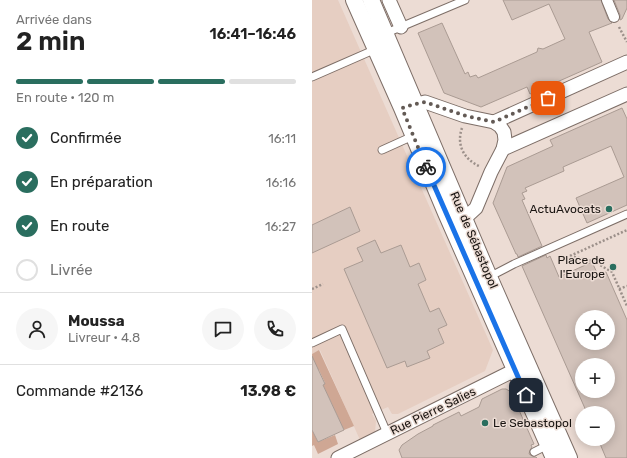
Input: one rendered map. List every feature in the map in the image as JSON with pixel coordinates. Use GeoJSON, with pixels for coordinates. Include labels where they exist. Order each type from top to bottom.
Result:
{"type":"FeatureCollection","features":[{"type":"Feature","properties":{"kind":"street","name":"Rue de Sébastopol"},"geometry":{"type":"LineString","coordinates":[[354,0],[380,41],[409,106],[464,219],[489,277],[522,367],[545,452]]}},
{"type":"Feature","properties":{"kind":"street","name":"Rue de Sébastopol"},"geometry":{"type":"LineString","coordinates":[[370,0],[380,41]]}},
{"type":"Feature","properties":{"kind":"street"},"geometry":{"type":"LineString","coordinates":[[389,0],[401,27]]}},
{"type":"Feature","properties":{"kind":"street"},"geometry":{"type":"LineString","coordinates":[[607,0],[614,17]]}},
{"type":"Feature","properties":{"kind":"street"},"geometry":{"type":"LineString","coordinates":[[494,122],[627,62]]}},
{"type":"Feature","properties":{"kind":"street"},"geometry":{"type":"LineString","coordinates":[[503,149],[627,94]]}},
{"type":"Feature","properties":{"kind":"street"},"geometry":{"type":"LineString","coordinates":[[409,106],[425,102],[466,116],[494,122],[500,126],[504,132],[505,140],[503,149],[491,172],[476,208],[464,219],[446,213]]}},
{"type":"Feature","properties":{"kind":"street","name":"Rue de Sébastopol"},"geometry":{"type":"LineString","coordinates":[[409,106],[413,136],[469,265],[569,458]]}},
{"type":"Feature","properties":{"kind":"street"},"geometry":{"type":"LineString","coordinates":[[469,265],[489,277]]}},
{"type":"Feature","properties":{"kind":"street","name":"Rue Pierre Salies"},"geometry":{"type":"LineString","coordinates":[[338,458],[522,367]]}},
{"type":"Feature","properties":{"kind":"lane"},"geometry":{"type":"LineString","coordinates":[[312,77],[380,41],[401,27],[465,0]]}},
{"type":"Feature","properties":{"kind":"lane"},"geometry":{"type":"LineString","coordinates":[[382,150],[413,136]]}},
{"type":"Feature","properties":{"kind":"lane"},"geometry":{"type":"LineString","coordinates":[[489,277],[514,264],[627,214]]}},
{"type":"Feature","properties":{"kind":"lane"},"geometry":{"type":"LineString","coordinates":[[312,343],[342,329],[387,433]]}},
{"type":"Feature","properties":{"kind":"path"},"geometry":{"type":"LineString","coordinates":[[614,17],[627,42]]}},
{"type":"Feature","properties":{"kind":"path"},"geometry":{"type":"LineString","coordinates":[[466,116],[460,132],[464,155],[472,163],[491,172]]}},
{"type":"Feature","properties":{"kind":"path"},"geometry":{"type":"LineString","coordinates":[[627,230],[570,256],[592,261],[612,272],[627,306]]}},
{"type":"Feature","properties":{"kind":"path"},"geometry":{"type":"LineString","coordinates":[[312,289],[323,284]]}},
{"type":"Feature","properties":{"kind":"path"},"geometry":{"type":"LineString","coordinates":[[619,289],[627,286]]}},
{"type":"Feature","properties":{"kind":"shaded area"},"geometry":{"type":"Polygon","coordinates":[[[312,0],[338,0],[493,350],[485,371],[398,414],[392,414],[388,407],[372,414],[376,421],[375,432],[373,435],[360,440],[320,350],[312,354],[312,0]]]}},
{"type":"Feature","properties":{"kind":"shaded area"},"geometry":{"type":"Polygon","coordinates":[[[319,350],[354,426],[344,430],[323,385],[325,383],[319,370],[312,373],[312,354],[319,350]]]}},
{"type":"Feature","properties":{"kind":"shaded area"},"geometry":{"type":"Polygon","coordinates":[[[312,430],[318,442],[335,435],[338,444],[318,454],[314,445],[312,446],[312,430]]]}},
{"type":"Feature","properties":{"kind":"building"},"geometry":{"type":"Polygon","coordinates":[[[503,0],[601,0],[608,19],[612,23],[589,32],[602,62],[530,94],[527,87],[481,107],[444,93],[418,33],[442,23],[465,74],[468,72],[470,77],[476,75],[478,78],[537,52],[538,48],[543,49],[565,39],[549,4],[512,20],[503,0]]]}},
{"type":"Feature","properties":{"kind":"building"},"geometry":{"type":"Polygon","coordinates":[[[614,0],[627,0],[627,8],[622,19],[620,20],[620,15],[614,0]]]}},
{"type":"Feature","properties":{"kind":"building"},"geometry":{"type":"Polygon","coordinates":[[[622,108],[627,119],[627,205],[587,223],[576,198],[624,177],[611,146],[563,167],[564,171],[525,188],[527,191],[522,193],[525,199],[522,200],[542,246],[518,257],[493,203],[507,167],[553,146],[550,140],[622,108]]]}},
{"type":"Feature","properties":{"kind":"building"},"geometry":{"type":"Polygon","coordinates":[[[350,207],[360,231],[312,253],[312,225],[350,207]]]}},
{"type":"Feature","properties":{"kind":"building"},"geometry":{"type":"Polygon","coordinates":[[[375,240],[381,253],[401,245],[410,267],[419,263],[426,280],[418,284],[430,312],[439,308],[447,325],[438,329],[444,343],[427,351],[430,358],[407,367],[405,361],[387,368],[344,269],[363,261],[357,248],[375,240]]]}},
{"type":"Feature","properties":{"kind":"building"},"geometry":{"type":"Polygon","coordinates":[[[546,255],[547,258],[550,256],[559,277],[592,262],[598,275],[606,272],[627,320],[627,458],[606,458],[601,446],[615,446],[615,406],[584,406],[580,398],[615,398],[615,358],[575,358],[575,386],[522,266],[546,255]]]}},
{"type":"Feature","properties":{"kind":"building"},"geometry":{"type":"Polygon","coordinates":[[[312,356],[325,384],[323,385],[344,430],[318,442],[312,430],[312,356]]]}},
{"type":"Feature","properties":{"kind":"building","name":"Le Sebastopol"},"geometry":{"type":"Polygon","coordinates":[[[502,389],[506,389],[511,392],[534,444],[531,445],[532,447],[529,454],[537,458],[402,458],[399,450],[402,445],[433,425],[459,412],[461,416],[479,407],[482,399],[502,389]]]}},
{"type":"Feature","properties":{"kind":"way so far"},"geometry":{"type":"LineString","coordinates":[[426,167],[402,108],[425,102],[466,116],[494,122],[548,98]]}},
{"type":"Feature","properties":{"kind":"place","name":"ActuAvocats"},"geometry":{"type":"Point","coordinates":[609,209]}},
{"type":"Feature","properties":{"kind":"place","name":"Place de l'Europe"},"geometry":{"type":"Point","coordinates":[613,267]}},
{"type":"Feature","properties":{"kind":"place","name":"Le Sebastopol"},"geometry":{"type":"Point","coordinates":[485,423]}},
{"type":"Feature","properties":{"kind":"route"},"geometry":{"type":"LineString","coordinates":[[426,167],[526,395]]}}]}
